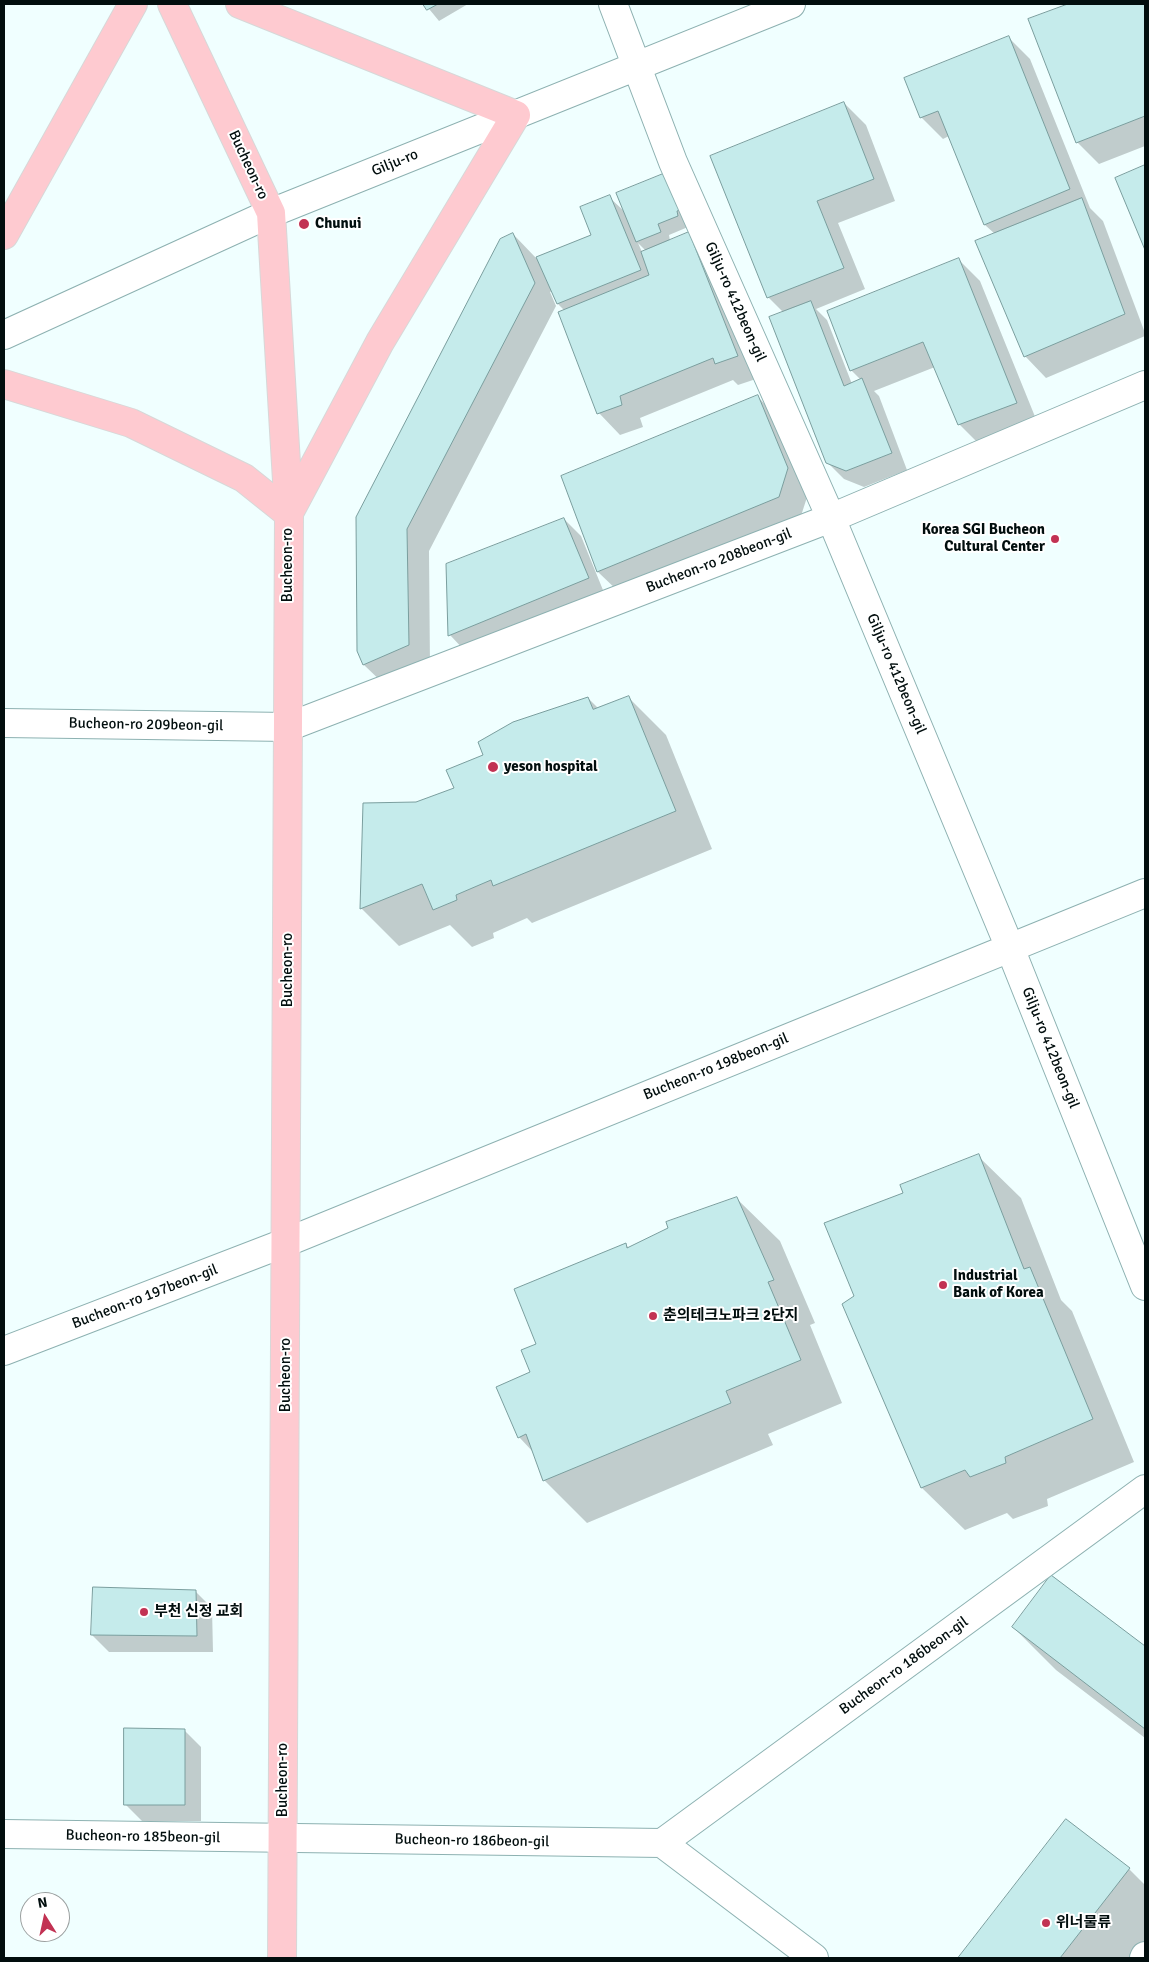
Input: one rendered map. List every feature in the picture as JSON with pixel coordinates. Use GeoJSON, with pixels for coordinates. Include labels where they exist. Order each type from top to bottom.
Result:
{"type":"FeatureCollection","features":[{"type":"Feature","properties":{"kind":"main road"},"geometry":{"type":"LineString","coordinates":[[4,235],[132,4]]}},
{"type":"Feature","properties":{"kind":"main road","name":"Bucheon-ro"},"geometry":{"type":"LineString","coordinates":[[172,4],[270,213],[288,514],[287,1242],[282,1958]]}},
{"type":"Feature","properties":{"kind":"main road"},"geometry":{"type":"LineString","coordinates":[[4,384],[138,426],[244,478],[288,514],[380,342],[516,114],[240,4]]}},
{"type":"Feature","properties":{"kind":"street","name":"Gilju-ro 412beon-gil"},"geometry":{"type":"LineString","coordinates":[[613,4],[673,162],[831,518],[1010,948],[1145,1286]]}},
{"type":"Feature","properties":{"kind":"street","name":"Gilju-ro"},"geometry":{"type":"LineString","coordinates":[[4,335],[270,213],[791,4]]}},
{"type":"Feature","properties":{"kind":"street","name":"Bucheon-ro 208beon-gil"},"geometry":{"type":"LineString","coordinates":[[288,727],[831,518],[1145,386]]}},
{"type":"Feature","properties":{"kind":"street","name":"Bucheon-ro 209beon-gil"},"geometry":{"type":"LineString","coordinates":[[4,723],[288,727]]}},
{"type":"Feature","properties":{"kind":"street","name":"Bucheon-ro 198beon-gil"},"geometry":{"type":"LineString","coordinates":[[287,1242],[1145,893]]}},
{"type":"Feature","properties":{"kind":"street","name":"Bucheon-ro 197beon-gil"},"geometry":{"type":"LineString","coordinates":[[4,1351],[287,1242]]}},
{"type":"Feature","properties":{"kind":"street","name":"Bucheon-ro 186beon-gil"},"geometry":{"type":"LineString","coordinates":[[283,1839],[662,1843],[1145,1489]]}},
{"type":"Feature","properties":{"kind":"street","name":"Bucheon-ro 185beon-gil"},"geometry":{"type":"LineString","coordinates":[[4,1834],[283,1839]]}},
{"type":"Feature","properties":{"kind":"street"},"geometry":{"type":"LineString","coordinates":[[662,1843],[814,1958]]}},
{"type":"Feature","properties":{"kind":"building"},"geometry":{"type":"Polygon","coordinates":[[[423,4],[438,4],[427,10],[423,4]]]}},
{"type":"Feature","properties":{"kind":"building"},"geometry":{"type":"Polygon","coordinates":[[[1068,4],[1145,4],[1145,116],[1076,143],[1028,19],[1068,4]]]}},
{"type":"Feature","properties":{"kind":"building"},"geometry":{"type":"Polygon","coordinates":[[[1009,36],[1070,189],[984,225],[938,111],[920,118],[904,78],[1009,36]]]}},
{"type":"Feature","properties":{"kind":"building"},"geometry":{"type":"Polygon","coordinates":[[[844,102],[874,179],[817,201],[844,268],[767,298],[710,156],[844,102]]]}},
{"type":"Feature","properties":{"kind":"building"},"geometry":{"type":"Polygon","coordinates":[[[1145,165],[1145,250],[1115,178],[1145,165]]]}},
{"type":"Feature","properties":{"kind":"building"},"geometry":{"type":"Polygon","coordinates":[[[668,172],[683,209],[677,211],[678,216],[658,224],[661,232],[636,242],[616,193],[668,172]]]}},
{"type":"Feature","properties":{"kind":"building"},"geometry":{"type":"Polygon","coordinates":[[[610,195],[641,270],[557,304],[536,257],[591,235],[580,207],[610,195]]]}},
{"type":"Feature","properties":{"kind":"building"},"geometry":{"type":"Polygon","coordinates":[[[1082,198],[1125,314],[1024,357],[975,241],[1082,198]]]}},
{"type":"Feature","properties":{"kind":"building"},"geometry":{"type":"Polygon","coordinates":[[[689,232],[738,356],[715,364],[713,358],[620,396],[622,405],[597,414],[558,312],[649,275],[641,252],[689,232]]]}},
{"type":"Feature","properties":{"kind":"building"},"geometry":{"type":"Polygon","coordinates":[[[513,233],[535,283],[407,529],[409,645],[363,665],[357,651],[356,517],[500,239],[513,233]]]}},
{"type":"Feature","properties":{"kind":"building"},"geometry":{"type":"Polygon","coordinates":[[[959,258],[1017,403],[958,425],[923,342],[850,371],[827,311],[959,258]]]}},
{"type":"Feature","properties":{"kind":"building"},"geometry":{"type":"Polygon","coordinates":[[[811,301],[844,386],[862,378],[892,453],[846,471],[826,463],[769,317],[811,301]]]}},
{"type":"Feature","properties":{"kind":"building"},"geometry":{"type":"Polygon","coordinates":[[[758,395],[788,468],[779,497],[597,572],[561,476],[758,395]]]}},
{"type":"Feature","properties":{"kind":"building"},"geometry":{"type":"Polygon","coordinates":[[[564,518],[589,578],[448,636],[446,564],[564,518]]]}},
{"type":"Feature","properties":{"kind":"building"},"geometry":{"type":"Polygon","coordinates":[[[629,696],[676,811],[493,886],[491,880],[456,895],[457,900],[433,910],[422,884],[360,909],[363,803],[416,802],[454,788],[446,770],[483,755],[478,742],[513,722],[588,697],[593,709],[629,696]]]}},
{"type":"Feature","properties":{"kind":"building"},"geometry":{"type":"Polygon","coordinates":[[[979,1154],[1024,1269],[1030,1267],[1093,1419],[1005,1457],[1006,1463],[970,1477],[965,1470],[921,1488],[842,1304],[854,1296],[824,1223],[903,1193],[900,1185],[979,1154]]]}},
{"type":"Feature","properties":{"kind":"building","name":"춘의테크노파크 2단지"},"geometry":{"type":"Polygon","coordinates":[[[737,1197],[774,1280],[768,1282],[801,1360],[726,1391],[731,1403],[543,1481],[526,1434],[518,1438],[496,1387],[530,1372],[521,1350],[536,1344],[514,1289],[626,1243],[627,1248],[668,1228],[666,1222],[737,1197]]]}},
{"type":"Feature","properties":{"kind":"building"},"geometry":{"type":"Polygon","coordinates":[[[1051,1575],[1145,1646],[1145,1729],[1012,1627],[1051,1575]]]}},
{"type":"Feature","properties":{"kind":"building","name":"부천 신정 교회"},"geometry":{"type":"Polygon","coordinates":[[[93,1587],[196,1590],[197,1636],[91,1635],[93,1587]]]}},
{"type":"Feature","properties":{"kind":"building"},"geometry":{"type":"Polygon","coordinates":[[[124,1728],[185,1729],[185,1805],[124,1805],[124,1728]]]}},
{"type":"Feature","properties":{"kind":"building"},"geometry":{"type":"Polygon","coordinates":[[[1066,1819],[1130,1868],[1060,1958],[958,1958],[1066,1819]]]}},
{"type":"Feature","properties":{"kind":"place","name":"Chunui"},"geometry":{"type":"Point","coordinates":[304,224]}},
{"type":"Feature","properties":{"kind":"place","name":"Korea SGI Bucheon Cultural Center"},"geometry":{"type":"Point","coordinates":[1055,539]}},
{"type":"Feature","properties":{"kind":"place","name":"yeson hospital"},"geometry":{"type":"Point","coordinates":[493,767]}},
{"type":"Feature","properties":{"kind":"place","name":"Industrial Bank of Korea"},"geometry":{"type":"Point","coordinates":[943,1285]}},
{"type":"Feature","properties":{"kind":"place","name":"춘의테크노파크 2단지"},"geometry":{"type":"Point","coordinates":[653,1316]}},
{"type":"Feature","properties":{"kind":"place","name":"부천 신정 교회"},"geometry":{"type":"Point","coordinates":[144,1612]}},
{"type":"Feature","properties":{"kind":"place","name":"위너물류"},"geometry":{"type":"Point","coordinates":[1046,1923]}}]}
